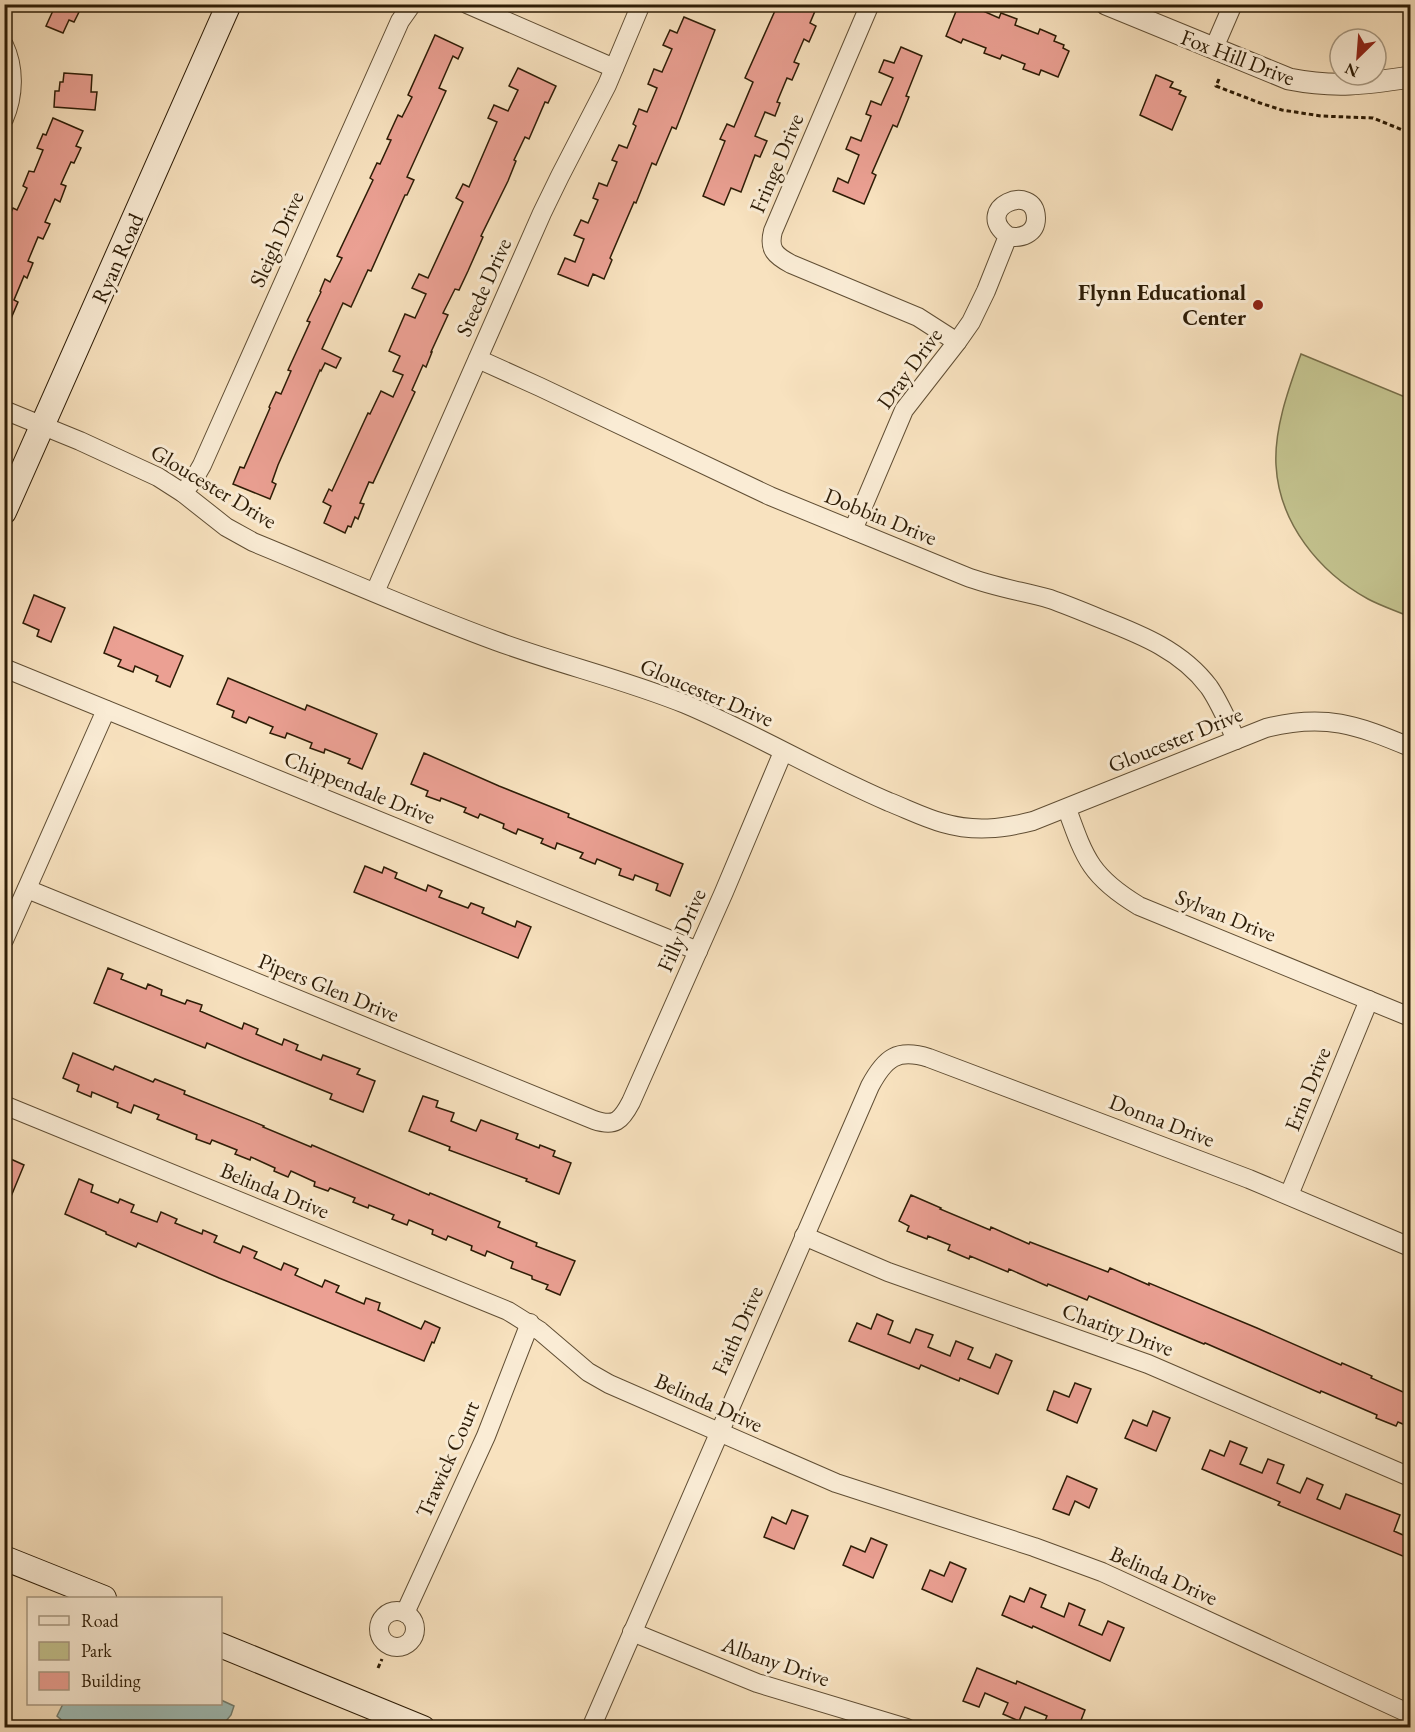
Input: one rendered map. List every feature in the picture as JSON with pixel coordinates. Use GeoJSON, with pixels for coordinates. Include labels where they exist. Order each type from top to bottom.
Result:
{"type":"FeatureCollection","features":[{"type":"Feature","properties":{"kind":"main road","name":"Ryan Road"},"geometry":{"type":"LineString","coordinates":[[4,512],[230,4]]}},
{"type":"Feature","properties":{"kind":"main road"},"geometry":{"type":"LineString","coordinates":[[4,1558],[99,1597]]}},
{"type":"Feature","properties":{"kind":"main road"},"geometry":{"type":"LineString","coordinates":[[222,1647],[423,1728]]}},
{"type":"Feature","properties":{"kind":"street","name":"Sleigh Drive"},"geometry":{"type":"LineString","coordinates":[[183,493],[202,465],[400,21],[412,4]]}},
{"type":"Feature","properties":{"kind":"street"},"geometry":{"type":"LineString","coordinates":[[467,4],[614,68]]}},
{"type":"Feature","properties":{"kind":"street","name":"Steede Drive"},"geometry":{"type":"LineString","coordinates":[[375,592],[560,176],[614,68],[641,4]]}},
{"type":"Feature","properties":{"kind":"street","name":"Fringe Drive"},"geometry":{"type":"LineString","coordinates":[[870,4],[773,231],[770,241],[772,249],[780,258],[791,264],[918,317],[957,342]]}},
{"type":"Feature","properties":{"kind":"street","name":"Fox Hill Drive"},"geometry":{"type":"LineString","coordinates":[[1106,4],[1289,79],[1310,83],[1355,85],[1410,77]]}},
{"type":"Feature","properties":{"kind":"street"},"geometry":{"type":"LineString","coordinates":[[1214,48],[1233,4]]}},
{"type":"Feature","properties":{"kind":"street"},"geometry":{"type":"LineString","coordinates":[[4,45],[11,73],[12,92],[9,109],[4,118]]}},
{"type":"Feature","properties":{"kind":"street","name":"Dray Drive"},"geometry":{"type":"LineString","coordinates":[[853,530],[904,410],[957,342],[979,306],[1008,236]]}},
{"type":"Feature","properties":{"kind":"street","name":"Dobbin Drive"},"geometry":{"type":"LineString","coordinates":[[478,359],[770,496],[981,582],[1049,599],[1153,641],[1185,662],[1208,687],[1218,702],[1236,740]]}},
{"type":"Feature","properties":{"kind":"street","name":"Gloucester Drive"},"geometry":{"type":"LineString","coordinates":[[4,410],[149,472],[183,493],[240,535],[494,640],[682,703],[719,719],[846,784],[922,816],[961,828],[999,829],[1033,821],[1266,728],[1290,722],[1311,720],[1345,724],[1365,729],[1410,747]]}},
{"type":"Feature","properties":{"kind":"street","name":"Chippendale Drive"},"geometry":{"type":"LineString","coordinates":[[4,668],[698,951]]}},
{"type":"Feature","properties":{"kind":"street"},"geometry":{"type":"LineString","coordinates":[[4,940],[106,710]]}},
{"type":"Feature","properties":{"kind":"street","name":"Filly Drive"},"geometry":{"type":"LineString","coordinates":[[615,1122],[625,1114],[631,1102],[783,752]]}},
{"type":"Feature","properties":{"kind":"street","name":"Sylvan Drive"},"geometry":{"type":"LineString","coordinates":[[1067,809],[1085,857],[1105,883],[1120,895],[1139,906],[1410,1017]]}},
{"type":"Feature","properties":{"kind":"street","name":"Pipers Glen Drive"},"geometry":{"type":"LineString","coordinates":[[27,889],[594,1120],[602,1123],[615,1122]]}},
{"type":"Feature","properties":{"kind":"street","name":"Erin Drive"},"geometry":{"type":"LineString","coordinates":[[1289,1195],[1369,1000]]}},
{"type":"Feature","properties":{"kind":"street","name":"Donna Drive"},"geometry":{"type":"LineString","coordinates":[[893,1057],[903,1053],[929,1058],[1289,1195],[1410,1247]]}},
{"type":"Feature","properties":{"kind":"street","name":"Faith Drive"},"geometry":{"type":"LineString","coordinates":[[591,1728],[870,1086],[879,1069],[893,1057]]}},
{"type":"Feature","properties":{"kind":"street","name":"Belinda Drive"},"geometry":{"type":"LineString","coordinates":[[4,1105],[497,1307],[530,1323],[598,1379],[718,1432],[836,1483],[1034,1547],[1102,1572],[1410,1714]]}},
{"type":"Feature","properties":{"kind":"street","name":"Charity Drive"},"geometry":{"type":"LineString","coordinates":[[804,1236],[897,1275],[1148,1364],[1410,1477]]}},
{"type":"Feature","properties":{"kind":"street","name":"Trawick Court"},"geometry":{"type":"LineString","coordinates":[[405,1613],[486,1436],[530,1323]]}},
{"type":"Feature","properties":{"kind":"street","name":"Albany Drive"},"geometry":{"type":"LineString","coordinates":[[632,1632],[757,1683],[907,1728]]}},
{"type":"Feature","properties":{"kind":"path"},"geometry":{"type":"LineString","coordinates":[[1219,79],[1216,86],[1282,110],[1321,116],[1373,118],[1410,133]]}},
{"type":"Feature","properties":{"kind":"path"},"geometry":{"type":"LineString","coordinates":[[378,1668],[382,1659]]}},
{"type":"Feature","properties":{"kind":"green space"},"geometry":{"type":"Polygon","coordinates":[[[1301,354],[1410,399],[1410,617],[1368,599],[1333,575],[1305,544],[1285,507],[1276,465],[1277,437],[1283,408],[1301,354]]]}},
{"type":"Feature","properties":{"kind":"water"},"geometry":{"type":"Polygon","coordinates":[[[222,1700],[234,1706],[231,1715],[221,1727],[77,1727],[65,1723],[57,1716],[62,1705],[222,1705],[222,1700]]]}},
{"type":"Feature","properties":{"kind":"building"},"geometry":{"type":"Polygon","coordinates":[[[56,4],[83,4],[74,22],[69,20],[63,33],[46,26],[56,4]]]}},
{"type":"Feature","properties":{"kind":"building"},"geometry":{"type":"Polygon","coordinates":[[[778,4],[818,4],[810,23],[816,26],[809,42],[804,39],[794,62],[799,64],[792,80],[787,78],[777,102],[780,103],[775,116],[765,112],[755,136],[767,141],[760,157],[755,155],[741,192],[731,188],[724,205],[703,196],[725,141],[720,139],[727,124],[734,127],[753,82],[745,78],[778,4]]]}},
{"type":"Feature","properties":{"kind":"building"},"geometry":{"type":"Polygon","coordinates":[[[959,4],[978,4],[976,8],[999,18],[1001,13],[1017,19],[1015,25],[1038,34],[1040,29],[1056,36],[1054,41],[1064,45],[1063,48],[1069,51],[1058,77],[1041,70],[1039,75],[1023,69],[1025,64],[1002,55],[1000,59],[984,53],[986,48],[963,39],[961,43],[946,36],[959,4]]]}},
{"type":"Feature","properties":{"kind":"building"},"geometry":{"type":"Polygon","coordinates":[[[684,17],[715,30],[676,129],[672,127],[656,165],[652,163],[610,258],[612,260],[604,279],[593,274],[588,286],[558,274],[565,258],[575,262],[584,239],[574,235],[581,220],[588,223],[598,200],[593,198],[599,183],[607,186],[617,162],[612,160],[619,145],[627,148],[636,126],[633,124],[639,109],[647,112],[657,88],[648,84],[654,69],[662,72],[672,49],[663,45],[670,30],[677,33],[684,17]]]}},
{"type":"Feature","properties":{"kind":"building"},"geometry":{"type":"Polygon","coordinates":[[[435,35],[463,48],[458,59],[453,56],[439,88],[446,91],[407,177],[414,180],[407,195],[405,195],[371,271],[368,270],[351,307],[343,303],[322,349],[341,358],[336,368],[325,363],[320,370],[278,465],[272,482],[276,484],[270,499],[233,484],[240,467],[244,468],[276,392],[281,394],[291,371],[288,370],[310,322],[307,321],[325,279],[330,282],[342,258],[337,256],[373,180],[370,178],[377,163],[380,164],[391,140],[387,139],[398,115],[402,117],[412,97],[408,95],[435,35]]]}},
{"type":"Feature","properties":{"kind":"building"},"geometry":{"type":"Polygon","coordinates":[[[901,47],[922,56],[906,96],[909,97],[897,127],[893,125],[872,173],[876,175],[864,204],[833,191],[838,178],[848,183],[859,155],[846,149],[851,137],[861,141],[871,116],[866,114],[871,101],[881,105],[893,78],[879,72],[884,60],[894,63],[901,47]]]}},
{"type":"Feature","properties":{"kind":"building"},"geometry":{"type":"Polygon","coordinates":[[[518,68],[556,86],[548,103],[545,102],[529,139],[525,137],[514,160],[516,161],[508,181],[481,236],[483,237],[468,271],[459,290],[455,289],[443,313],[448,315],[426,367],[423,365],[412,390],[415,392],[373,483],[369,482],[360,503],[364,504],[358,519],[355,517],[351,527],[348,526],[345,533],[324,523],[331,506],[323,502],[329,489],[332,491],[368,413],[370,414],[381,391],[393,397],[403,375],[393,371],[400,356],[389,351],[405,314],[415,318],[426,294],[412,288],[419,274],[428,278],[463,202],[456,198],[463,184],[469,187],[497,122],[488,118],[494,105],[508,111],[518,90],[509,86],[518,68]]]}},
{"type":"Feature","properties":{"kind":"building"},"geometry":{"type":"Polygon","coordinates":[[[64,73],[92,75],[91,92],[97,92],[95,110],[54,107],[55,91],[59,91],[64,73]]]}},
{"type":"Feature","properties":{"kind":"building"},"geometry":{"type":"Polygon","coordinates":[[[1156,75],[1173,82],[1170,87],[1181,91],[1179,94],[1186,97],[1172,130],[1140,115],[1156,75]]]}},
{"type":"Feature","properties":{"kind":"building"},"geometry":{"type":"Polygon","coordinates":[[[53,118],[83,131],[76,146],[81,148],[74,163],[71,162],[61,184],[66,186],[60,202],[55,199],[45,222],[50,224],[43,239],[38,237],[28,261],[33,263],[27,278],[24,276],[14,300],[18,302],[4,335],[4,228],[13,208],[17,210],[27,188],[23,186],[29,171],[34,172],[43,150],[37,148],[43,134],[46,135],[53,118]]]}},
{"type":"Feature","properties":{"kind":"building"},"geometry":{"type":"Polygon","coordinates":[[[34,595],[65,608],[51,642],[37,636],[39,630],[23,623],[34,595]]]}},
{"type":"Feature","properties":{"kind":"building"},"geometry":{"type":"Polygon","coordinates":[[[114,627],[183,656],[170,687],[156,681],[158,676],[135,666],[133,672],[118,666],[121,660],[104,653],[114,627]]]}},
{"type":"Feature","properties":{"kind":"building"},"geometry":{"type":"Polygon","coordinates":[[[228,678],[305,710],[307,705],[377,734],[362,769],[348,763],[350,759],[325,749],[324,753],[310,748],[312,743],[287,733],[285,738],[270,733],[273,727],[249,717],[246,723],[232,717],[234,711],[217,704],[228,678]]]}},
{"type":"Feature","properties":{"kind":"building"},"geometry":{"type":"Polygon","coordinates":[[[424,753],[569,814],[568,817],[683,864],[670,896],[656,890],[658,884],[635,875],[633,880],[619,875],[621,869],[597,859],[595,864],[580,858],[583,853],[557,843],[555,849],[541,843],[543,839],[518,829],[516,834],[503,828],[504,824],[480,814],[478,818],[464,812],[466,808],[441,798],[440,801],[426,796],[428,791],[411,784],[424,753]]]}},
{"type":"Feature","properties":{"kind":"building"},"geometry":{"type":"Polygon","coordinates":[[[365,866],[382,873],[384,867],[397,873],[395,878],[426,891],[428,885],[442,891],[439,897],[468,908],[471,903],[484,908],[482,913],[515,927],[517,921],[531,927],[518,958],[354,892],[365,866]]]}},
{"type":"Feature","properties":{"kind":"building"},"geometry":{"type":"Polygon","coordinates":[[[108,968],[123,974],[121,979],[146,989],[148,984],[162,990],[161,995],[185,1004],[187,1000],[202,1005],[200,1011],[242,1029],[244,1023],[258,1029],[256,1034],[282,1045],[284,1039],[298,1045],[296,1050],[321,1060],[323,1055],[360,1069],[357,1074],[375,1081],[363,1112],[330,1099],[332,1094],[207,1043],[205,1048],[94,1003],[108,968]]]}},
{"type":"Feature","properties":{"kind":"building"},"geometry":{"type":"Polygon","coordinates":[[[73,1053],[113,1070],[115,1066],[153,1082],[155,1079],[185,1091],[184,1094],[311,1147],[312,1145],[429,1195],[430,1193],[500,1222],[498,1227],[537,1243],[536,1246],[575,1261],[560,1295],[546,1289],[548,1285],[532,1279],[532,1276],[511,1268],[513,1262],[487,1251],[485,1256],[471,1250],[472,1246],[448,1236],[446,1240],[432,1234],[433,1230],[409,1220],[407,1225],[392,1219],[394,1215],[369,1205],[368,1208],[353,1202],[355,1198],[330,1188],[328,1191],[314,1186],[315,1182],[291,1171],[288,1177],[251,1157],[250,1160],[235,1154],[237,1150],[212,1140],[210,1144],[196,1139],[197,1135],[157,1119],[159,1115],[134,1105],[131,1113],[117,1107],[118,1103],[92,1092],[91,1097],[77,1091],[79,1085],[63,1078],[73,1053]]]}},
{"type":"Feature","properties":{"kind":"building"},"geometry":{"type":"Polygon","coordinates":[[[423,1096],[438,1101],[436,1107],[454,1113],[451,1121],[476,1131],[481,1120],[518,1134],[516,1139],[539,1148],[540,1145],[555,1151],[553,1156],[571,1163],[559,1194],[526,1181],[527,1179],[449,1150],[450,1147],[409,1131],[423,1096]]]}},
{"type":"Feature","properties":{"kind":"building"},"geometry":{"type":"Polygon","coordinates":[[[4,1156],[24,1165],[5,1211],[4,1211],[4,1156]]]}},
{"type":"Feature","properties":{"kind":"building"},"geometry":{"type":"Polygon","coordinates":[[[79,1179],[93,1185],[91,1192],[118,1203],[120,1199],[134,1205],[131,1212],[157,1222],[161,1212],[177,1219],[175,1223],[202,1234],[203,1230],[217,1236],[214,1242],[240,1253],[243,1246],[257,1252],[254,1258],[281,1270],[284,1263],[298,1269],[295,1275],[322,1287],[325,1280],[339,1286],[336,1292],[364,1304],[366,1298],[380,1303],[378,1310],[421,1329],[425,1321],[440,1328],[434,1343],[432,1342],[424,1361],[138,1243],[136,1247],[106,1234],[65,1214],[79,1179]]]}},
{"type":"Feature","properties":{"kind":"building"},"geometry":{"type":"Polygon","coordinates":[[[911,1195],[990,1230],[991,1227],[1029,1244],[1030,1242],[1108,1272],[1110,1268],[1149,1285],[1149,1283],[1372,1376],[1371,1378],[1410,1395],[1410,1427],[1398,1422],[1396,1426],[1376,1418],[1377,1415],[1321,1391],[1320,1393],[1089,1296],[1087,1300],[1009,1269],[1008,1272],[970,1256],[969,1259],[948,1250],[950,1245],[907,1231],[909,1226],[899,1221],[911,1195]]]}},
{"type":"Feature","properties":{"kind":"building"},"geometry":{"type":"Polygon","coordinates":[[[877,1314],[893,1321],[888,1334],[910,1343],[916,1329],[933,1335],[928,1347],[950,1356],[956,1341],[973,1348],[968,1359],[990,1368],[996,1354],[1012,1361],[998,1394],[921,1365],[919,1369],[849,1341],[857,1323],[871,1329],[877,1314]]]}},
{"type":"Feature","properties":{"kind":"building"},"geometry":{"type":"Polygon","coordinates":[[[1075,1383],[1091,1389],[1077,1423],[1047,1410],[1054,1391],[1069,1397],[1075,1383]]]}},
{"type":"Feature","properties":{"kind":"building"},"geometry":{"type":"Polygon","coordinates":[[[1153,1411],[1170,1418],[1156,1451],[1125,1438],[1133,1420],[1147,1426],[1153,1411]]]}},
{"type":"Feature","properties":{"kind":"building"},"geometry":{"type":"Polygon","coordinates":[[[1230,1441],[1247,1448],[1240,1464],[1262,1473],[1268,1459],[1284,1465],[1277,1483],[1300,1493],[1307,1478],[1323,1485],[1317,1499],[1340,1509],[1346,1494],[1400,1515],[1394,1531],[1410,1538],[1410,1559],[1278,1505],[1280,1502],[1202,1469],[1210,1450],[1224,1456],[1230,1441]]]}},
{"type":"Feature","properties":{"kind":"building"},"geometry":{"type":"Polygon","coordinates":[[[1067,1476],[1097,1489],[1089,1508],[1075,1501],[1069,1515],[1053,1509],[1067,1476]]]}},
{"type":"Feature","properties":{"kind":"building"},"geometry":{"type":"Polygon","coordinates":[[[792,1510],[808,1516],[794,1549],[764,1537],[772,1517],[786,1524],[792,1510]]]}},
{"type":"Feature","properties":{"kind":"building"},"geometry":{"type":"Polygon","coordinates":[[[871,1538],[887,1545],[873,1578],[843,1565],[851,1546],[865,1552],[871,1538]]]}},
{"type":"Feature","properties":{"kind":"building"},"geometry":{"type":"Polygon","coordinates":[[[950,1562],[966,1569],[952,1602],[922,1589],[930,1570],[944,1576],[950,1562]]]}},
{"type":"Feature","properties":{"kind":"building"},"geometry":{"type":"Polygon","coordinates":[[[1030,1588],[1046,1595],[1041,1607],[1064,1617],[1069,1603],[1085,1610],[1079,1625],[1102,1635],[1108,1621],[1124,1628],[1110,1661],[1033,1626],[1032,1628],[1002,1615],[1010,1596],[1024,1602],[1030,1588]]]}},
{"type":"Feature","properties":{"kind":"building"},"geometry":{"type":"Polygon","coordinates":[[[977,1668],[1016,1684],[1017,1681],[1085,1710],[1078,1728],[1063,1723],[1061,1728],[1042,1728],[1047,1716],[1025,1707],[1019,1721],[1003,1714],[1008,1703],[985,1693],[979,1707],[963,1701],[977,1668]]]}},
{"type":"Feature","properties":{"kind":"place","name":"Flynn Educational Center"},"geometry":{"type":"Point","coordinates":[1258,305]}}]}
